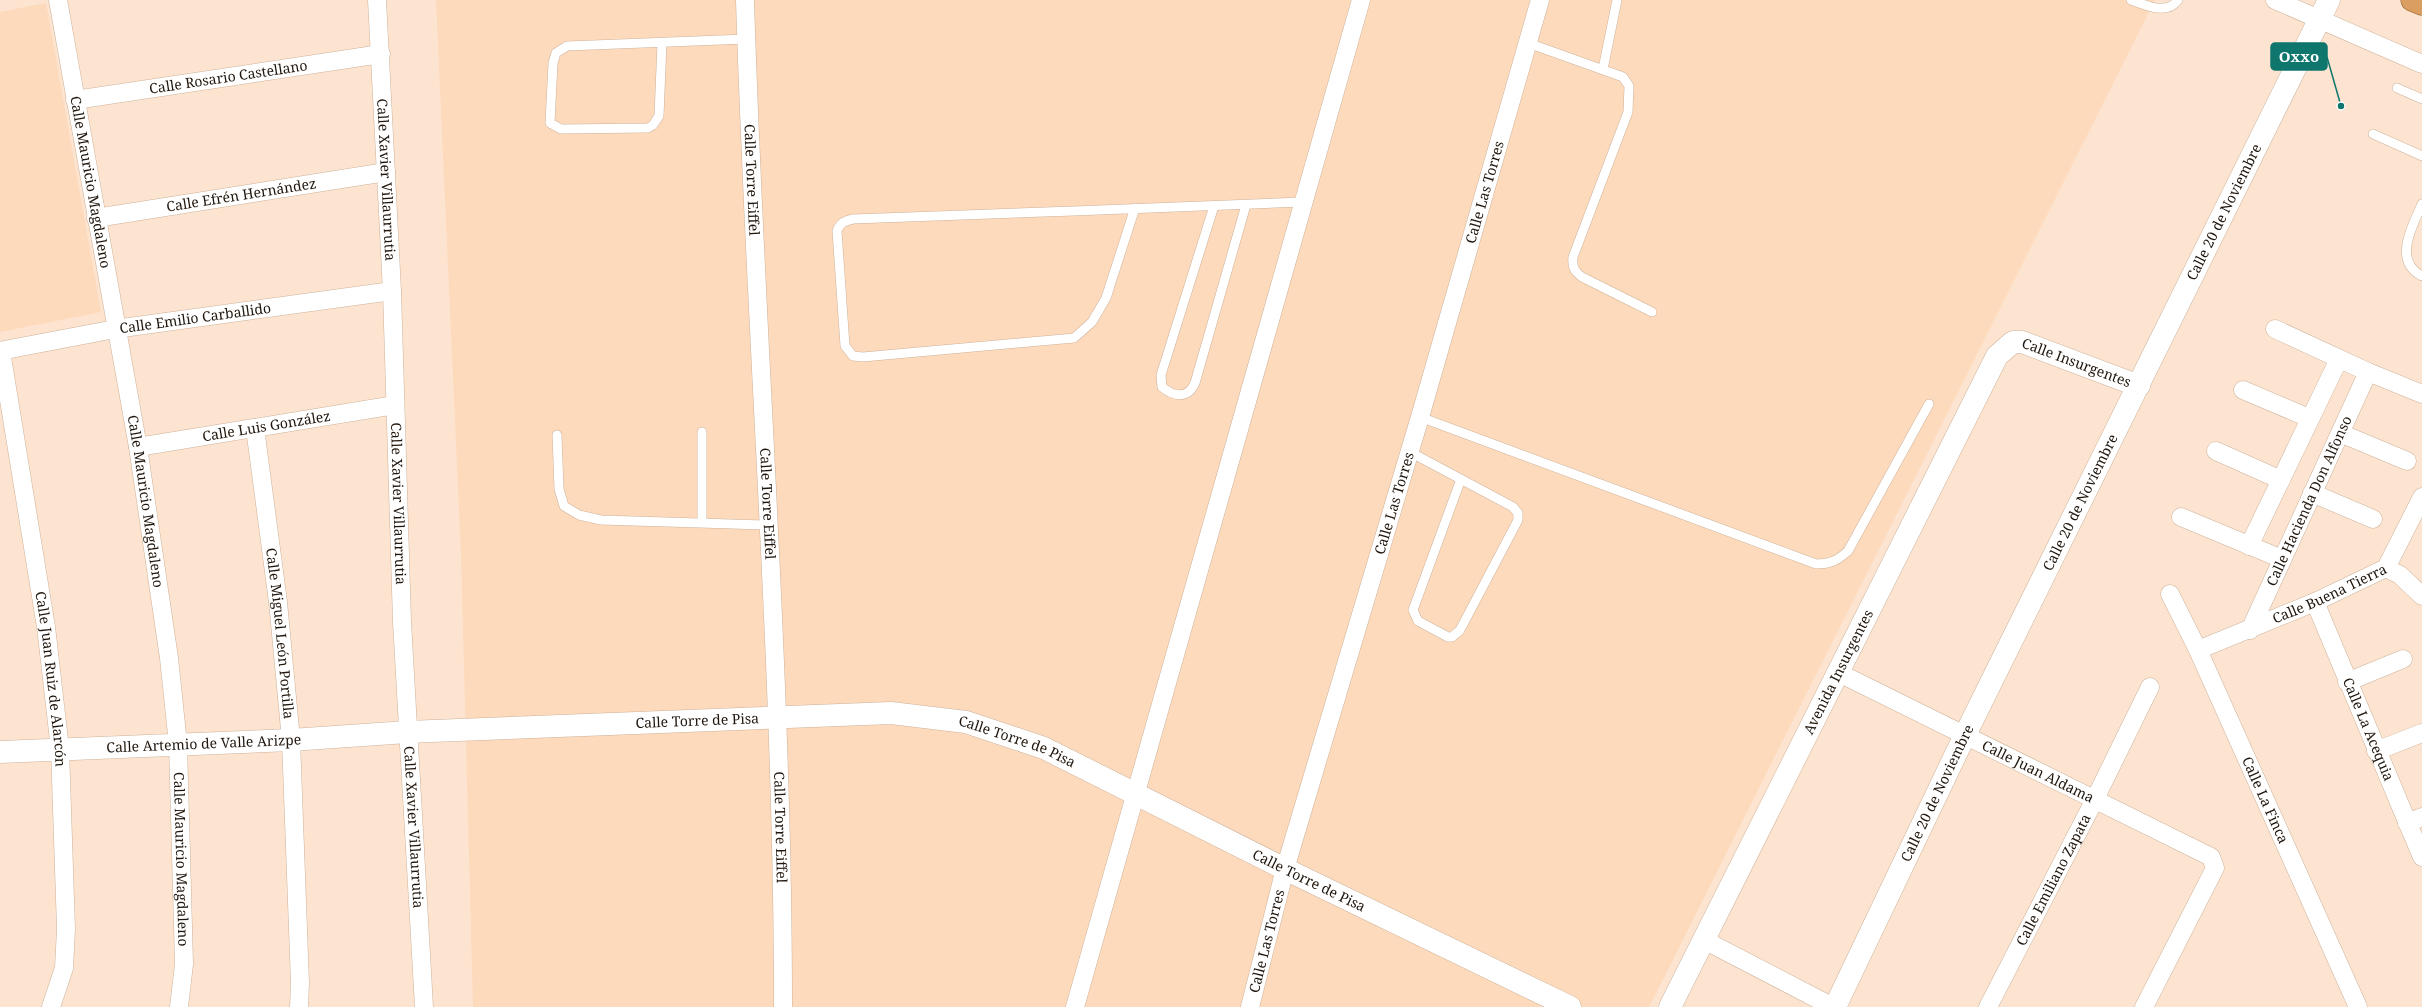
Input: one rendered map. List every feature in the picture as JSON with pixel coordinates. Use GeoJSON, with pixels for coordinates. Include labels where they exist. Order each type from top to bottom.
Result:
{"type":"FeatureCollection","features":[{"type":"Feature","properties":{"kind":"highway"},"geometry":{"type":"LineString","coordinates":[[2412,0],[2422,4]]}},
{"type":"Feature","properties":{"kind":"street","name":"Calle Mauricio Magdaleno"},"geometry":{"type":"LineString","coordinates":[[58,0],[115,329],[138,447],[168,658],[178,744],[184,964],[179,1007]]}},
{"type":"Feature","properties":{"kind":"street","name":"Calle Xavier Villaurrutia"},"geometry":{"type":"LineString","coordinates":[[377,0],[381,54],[392,291],[396,488],[407,732],[424,1007]]}},
{"type":"Feature","properties":{"kind":"street","name":"Calle Torre Eiffel"},"geometry":{"type":"LineString","coordinates":[[745,0],[778,719],[783,889],[783,1007]]}},
{"type":"Feature","properties":{"kind":"street"},"geometry":{"type":"LineString","coordinates":[[1075,1007],[1134,792],[1361,0]]}},
{"type":"Feature","properties":{"kind":"street","name":"Calle Las Torres"},"geometry":{"type":"LineString","coordinates":[[1250,1007],[1285,869],[1410,452],[1540,0]]}},
{"type":"Feature","properties":{"kind":"street"},"geometry":{"type":"LineString","coordinates":[[2275,0],[2422,64]]}},
{"type":"Feature","properties":{"kind":"street","name":"Calle 20 de Noviembre"},"geometry":{"type":"LineString","coordinates":[[1834,1007],[1965,735],[2329,0]]}},
{"type":"Feature","properties":{"kind":"street","name":"Calle Rosario Castellano"},"geometry":{"type":"LineString","coordinates":[[75,100],[381,54]]}},
{"type":"Feature","properties":{"kind":"street","name":"Calle Efrén Hernández"},"geometry":{"type":"LineString","coordinates":[[96,218],[386,172]]}},
{"type":"Feature","properties":{"kind":"street","name":"Calle Emilio Carballido"},"geometry":{"type":"LineString","coordinates":[[1,351],[115,329],[392,291]]}},
{"type":"Feature","properties":{"kind":"street"},"geometry":{"type":"LineString","coordinates":[[2275,329],[2368,372],[2422,394]]}},
{"type":"Feature","properties":{"kind":"street","name":"Calle Insurgentes"},"geometry":{"type":"LineString","coordinates":[[2013,342],[2022,342],[2034,345],[2139,386]]}},
{"type":"Feature","properties":{"kind":"street","name":"Avenida Insurgentes"},"geometry":{"type":"LineString","coordinates":[[1670,1007],[1997,356],[2013,342]]}},
{"type":"Feature","properties":{"kind":"street","name":"Calle Juan Ruiz de Alarcón"},"geometry":{"type":"LineString","coordinates":[[1,351],[46,627],[60,749],[66,929],[64,968],[50,1007]]}},
{"type":"Feature","properties":{"kind":"street"},"geometry":{"type":"LineString","coordinates":[[2249,546],[2309,418],[2339,359]]}},
{"type":"Feature","properties":{"kind":"street","name":"Calle Hacienda Don Alfonso"},"geometry":{"type":"LineString","coordinates":[[2250,630],[2368,372]]}},
{"type":"Feature","properties":{"kind":"street"},"geometry":{"type":"LineString","coordinates":[[2243,390],[2309,418]]}},
{"type":"Feature","properties":{"kind":"street","name":"Calle Luis González"},"geometry":{"type":"LineString","coordinates":[[138,447],[395,405]]}},
{"type":"Feature","properties":{"kind":"street","name":"Calle Miguel León Portilla"},"geometry":{"type":"LineString","coordinates":[[255,428],[278,602],[291,740],[300,983],[299,1007]]}},
{"type":"Feature","properties":{"kind":"street"},"geometry":{"type":"LineString","coordinates":[[2340,432],[2406,461]]}},
{"type":"Feature","properties":{"kind":"street"},"geometry":{"type":"LineString","coordinates":[[2216,451],[2281,480]]}},
{"type":"Feature","properties":{"kind":"street"},"geometry":{"type":"LineString","coordinates":[[2312,493],[2373,519]]}},
{"type":"Feature","properties":{"kind":"street","name":"Calle Buena Tierra"},"geometry":{"type":"LineString","coordinates":[[2198,650],[2250,630],[2315,602],[2386,568],[2422,497]]}},
{"type":"Feature","properties":{"kind":"street"},"geometry":{"type":"LineString","coordinates":[[2181,517],[2282,559]]}},
{"type":"Feature","properties":{"kind":"street"},"geometry":{"type":"LineString","coordinates":[[2386,568],[2400,575],[2422,596]]}},
{"type":"Feature","properties":{"kind":"street","name":"Calle La Finca"},"geometry":{"type":"LineString","coordinates":[[2170,594],[2198,650],[2358,1007]]}},
{"type":"Feature","properties":{"kind":"street","name":"Calle La Acequia"},"geometry":{"type":"LineString","coordinates":[[2315,602],[2376,751],[2414,820],[2422,857]]}},
{"type":"Feature","properties":{"kind":"street"},"geometry":{"type":"LineString","coordinates":[[2347,682],[2403,658]]}},
{"type":"Feature","properties":{"kind":"street","name":"Calle Juan Aldama"},"geometry":{"type":"LineString","coordinates":[[1839,673],[2207,854],[2214,861],[2215,868],[2144,1007]]}},
{"type":"Feature","properties":{"kind":"street","name":"Calle Emiliano Zapata"},"geometry":{"type":"LineString","coordinates":[[1988,1007],[2095,799],[2150,687]]}},
{"type":"Feature","properties":{"kind":"street","name":"Calle Torre de Pisa"},"geometry":{"type":"LineString","coordinates":[[407,732],[778,719],[892,713],[966,722],[1044,748],[1285,869],[1570,1007]]}},
{"type":"Feature","properties":{"kind":"street","name":"Calle Artemio de Valle Arizpe"},"geometry":{"type":"LineString","coordinates":[[0,752],[291,740],[407,732]]}},
{"type":"Feature","properties":{"kind":"street"},"geometry":{"type":"LineString","coordinates":[[2376,751],[2422,733]]}},
{"type":"Feature","properties":{"kind":"street"},"geometry":{"type":"LineString","coordinates":[[1704,940],[1834,1007]]}},
{"type":"Feature","properties":{"kind":"lane"},"geometry":{"type":"LineString","coordinates":[[1603,69],[1617,0]]}},
{"type":"Feature","properties":{"kind":"lane"},"geometry":{"type":"LineString","coordinates":[[2131,0],[2158,9],[2172,6],[2178,0]]}},
{"type":"Feature","properties":{"kind":"lane"},"geometry":{"type":"LineString","coordinates":[[662,43],[659,116],[654,125],[648,128],[561,129],[550,123],[553,63],[556,53],[567,46],[746,39]]}},
{"type":"Feature","properties":{"kind":"lane"},"geometry":{"type":"LineString","coordinates":[[1528,42],[1623,77],[1629,86],[1628,112],[1573,256],[1572,265],[1575,272],[1582,277],[1652,312]]}},
{"type":"Feature","properties":{"kind":"lane"},"geometry":{"type":"LineString","coordinates":[[2397,88],[2422,99]]}},
{"type":"Feature","properties":{"kind":"lane"},"geometry":{"type":"LineString","coordinates":[[2373,134],[2422,156]]}},
{"type":"Feature","properties":{"kind":"lane"},"geometry":{"type":"LineString","coordinates":[[1135,208],[1106,298],[1092,322],[1074,338],[862,357],[853,356],[845,346],[837,231],[840,225],[853,218],[1302,202]]}},
{"type":"Feature","properties":{"kind":"lane"},"geometry":{"type":"LineString","coordinates":[[2422,204],[2408,236],[2406,254],[2410,264],[2422,276]]}},
{"type":"Feature","properties":{"kind":"lane"},"geometry":{"type":"LineString","coordinates":[[1214,206],[1161,375],[1162,387],[1169,393],[1184,395],[1190,392],[1195,383],[1246,205]]}},
{"type":"Feature","properties":{"kind":"lane"},"geometry":{"type":"LineString","coordinates":[[1420,417],[1816,564],[1828,564],[1838,560],[1848,551],[1928,404]]}},
{"type":"Feature","properties":{"kind":"lane"},"geometry":{"type":"LineString","coordinates":[[702,432],[702,522]]}},
{"type":"Feature","properties":{"kind":"lane"},"geometry":{"type":"LineString","coordinates":[[557,435],[559,489],[564,506],[579,515],[601,520],[768,524]]}},
{"type":"Feature","properties":{"kind":"lane"},"geometry":{"type":"LineString","coordinates":[[1410,452],[1461,479],[1513,507],[1518,513],[1518,520],[1460,630],[1452,637],[1448,637],[1418,621],[1414,617],[1413,610],[1414,603],[1461,479]]}},
{"type":"Feature","properties":{"kind":"shaded area"},"geometry":{"type":"Polygon","coordinates":[[[436,0],[2155,0],[1649,1007],[473,1007],[461,554],[436,0]]]}},
{"type":"Feature","properties":{"kind":"shaded area"},"geometry":{"type":"Polygon","coordinates":[[[46,3],[101,312],[0,332],[0,12],[46,3]]]}},
{"type":"Feature","properties":{"kind":"place","name":"Oxxo"},"geometry":{"type":"Point","coordinates":[2341,106]}}]}
